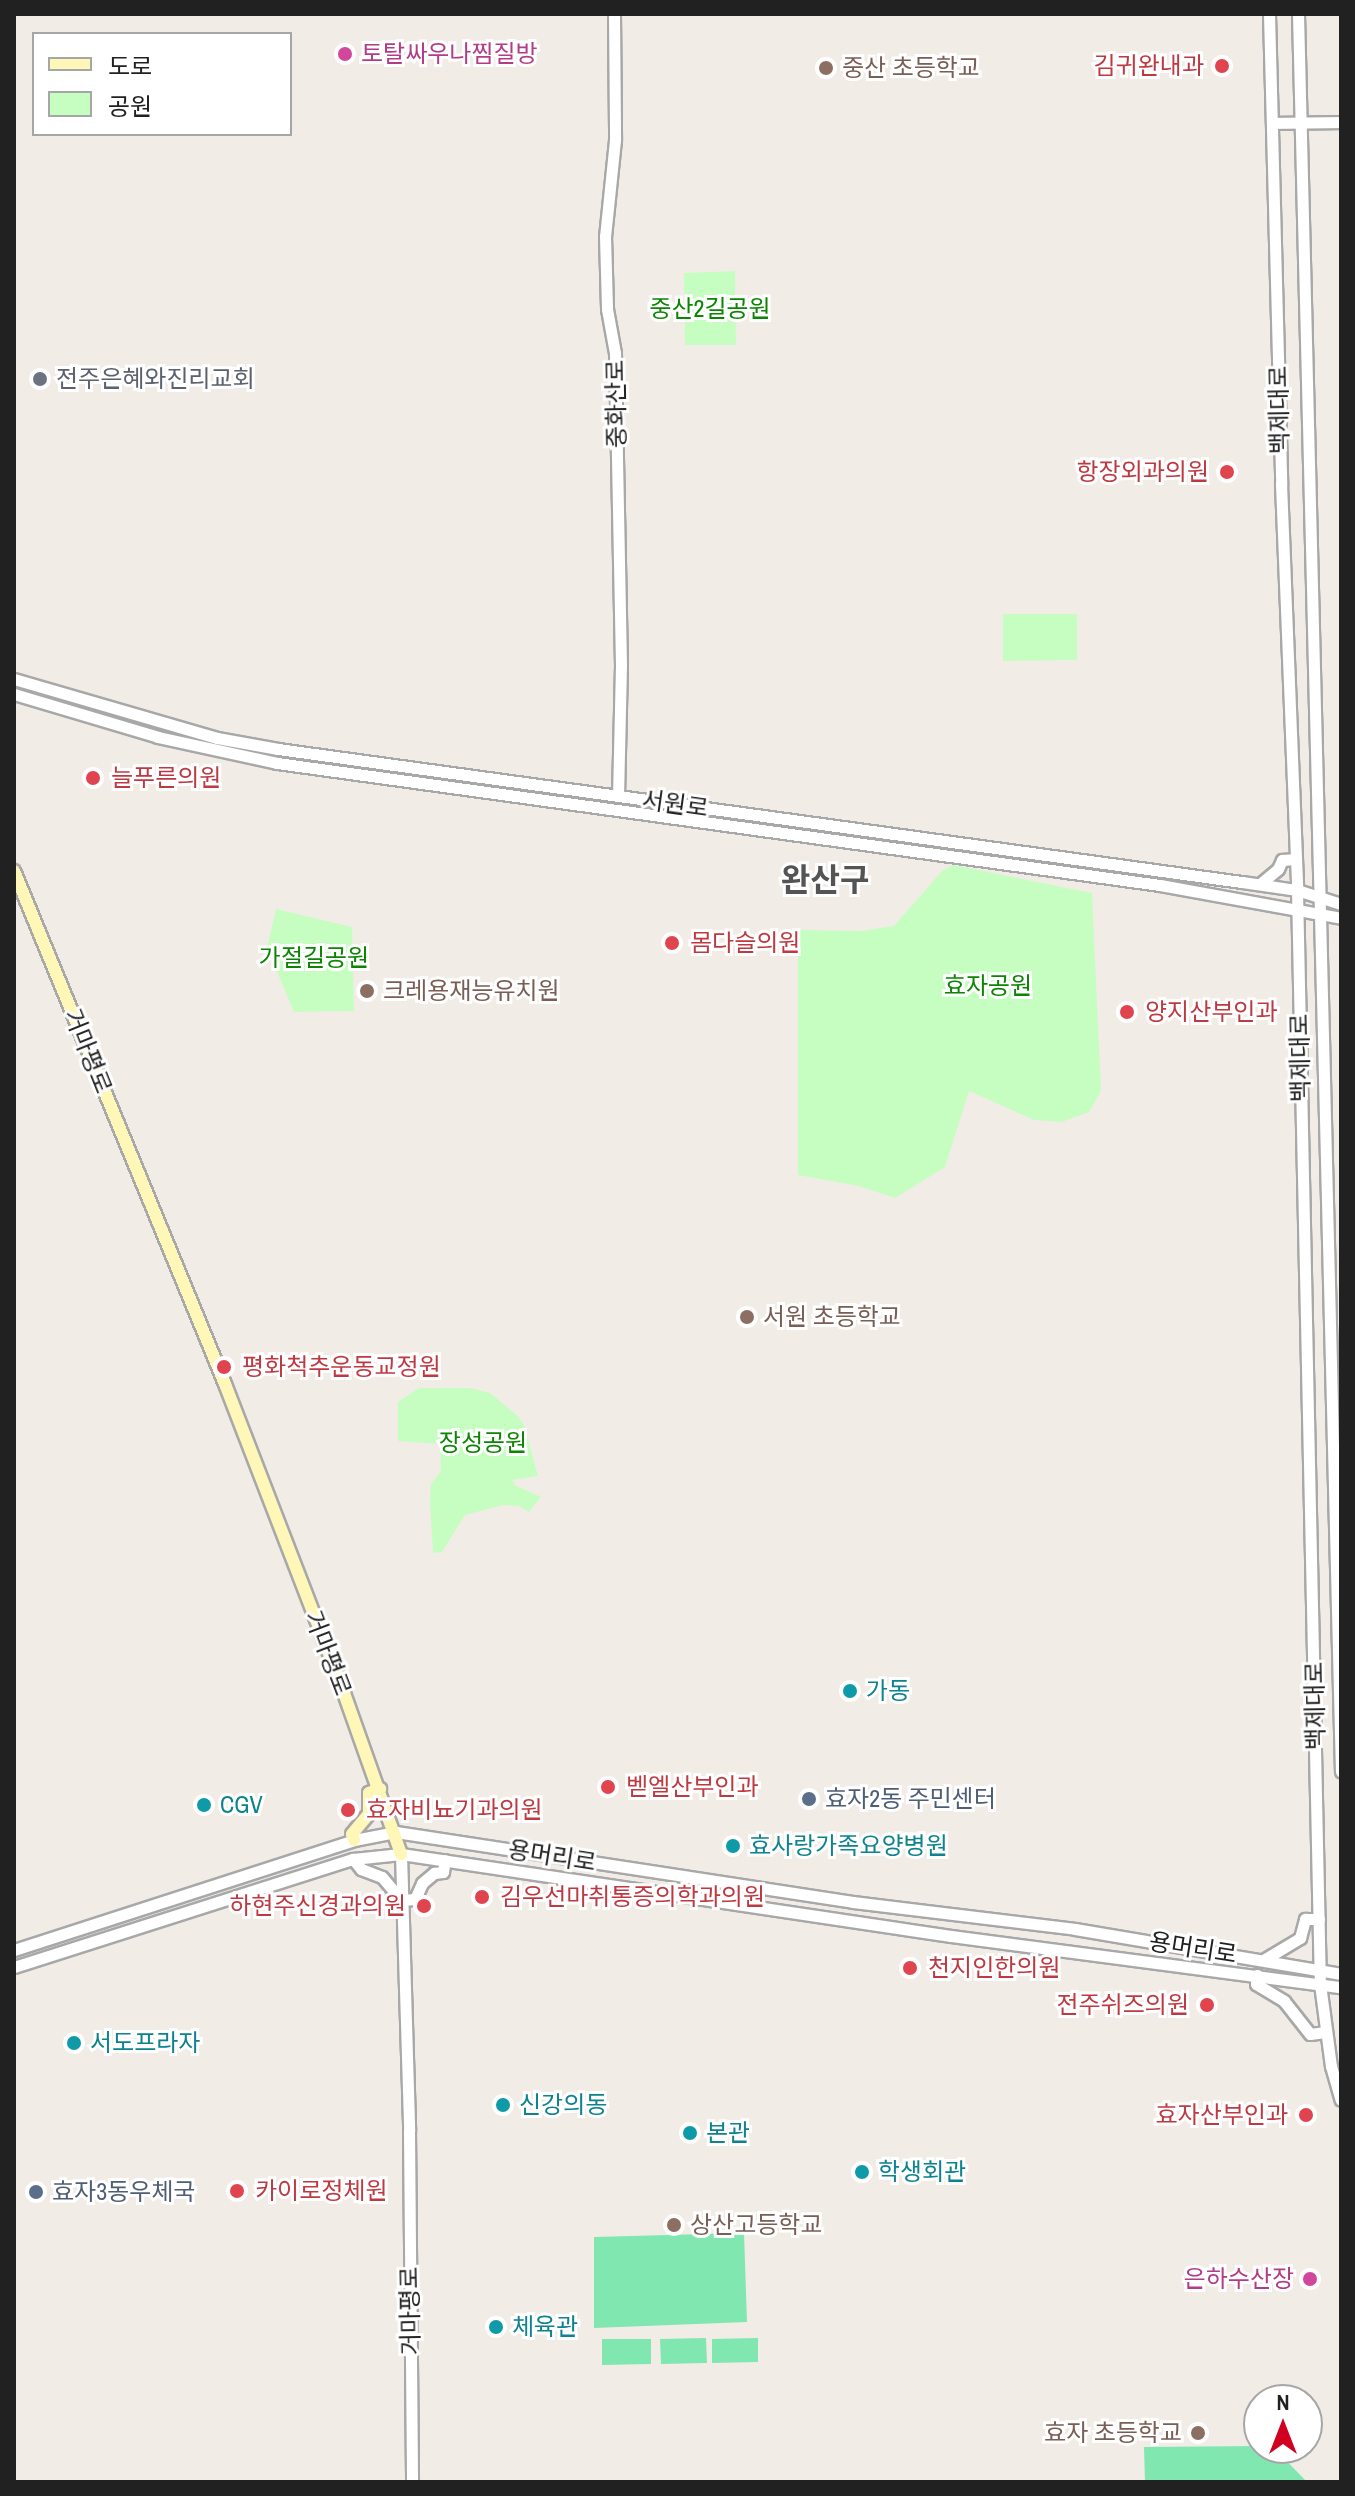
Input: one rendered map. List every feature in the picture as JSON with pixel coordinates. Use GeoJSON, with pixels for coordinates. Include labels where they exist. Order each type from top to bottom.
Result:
{"type":"FeatureCollection","features":[{"type":"Feature","properties":{"kind":"main road","name":"거마평로"},"geometry":{"type":"LineString","coordinates":[[14,871],[225,1384],[380,1789],[401,1854]]}},
{"type":"Feature","properties":{"kind":"main road"},"geometry":{"type":"LineString","coordinates":[[354,1840],[352,1834],[369,1814],[369,1793],[380,1789]]}},
{"type":"Feature","properties":{"kind":"street","name":"중화산로"},"geometry":{"type":"LineString","coordinates":[[614,14],[615,140],[605,236],[607,309],[616,369],[621,665],[618,796]]}},
{"type":"Feature","properties":{"kind":"street","name":"백제대로"},"geometry":{"type":"LineString","coordinates":[[1269,14],[1281,484],[1298,909],[1320,1978],[1326,2032],[1341,2100]]}},
{"type":"Feature","properties":{"kind":"street","name":"백제대로"},"geometry":{"type":"LineString","coordinates":[[1298,14],[1341,1771]]}},
{"type":"Feature","properties":{"kind":"street"},"geometry":{"type":"LineString","coordinates":[[1273,123],[1341,122]]}},
{"type":"Feature","properties":{"kind":"street","name":"서원로"},"geometry":{"type":"LineString","coordinates":[[14,679],[217,738],[1260,884],[1297,890],[1341,904]]}},
{"type":"Feature","properties":{"kind":"street","name":"서원로"},"geometry":{"type":"LineString","coordinates":[[14,694],[158,737],[277,763],[1160,885],[1341,918]]}},
{"type":"Feature","properties":{"kind":"street"},"geometry":{"type":"LineString","coordinates":[[1260,884],[1278,869],[1282,860],[1296,859]]}},
{"type":"Feature","properties":{"kind":"street","name":"용머리로"},"geometry":{"type":"LineString","coordinates":[[14,1950],[354,1840],[396,1832],[853,1902],[1075,1929],[1265,1959],[1341,1987]]}},
{"type":"Feature","properties":{"kind":"street","name":"용머리로"},"geometry":{"type":"LineString","coordinates":[[14,1967],[353,1859],[401,1854],[951,1936],[1257,1975],[1320,1978],[1341,1974]]}},
{"type":"Feature","properties":{"kind":"street","name":"거마평로"},"geometry":{"type":"LineString","coordinates":[[401,1854],[409,2131],[412,2482]]}},
{"type":"Feature","properties":{"kind":"street"},"geometry":{"type":"LineString","coordinates":[[353,1859],[361,1869],[382,1877],[401,1900],[415,1899],[422,1883],[434,1873],[443,1872],[445,1860]]}},
{"type":"Feature","properties":{"kind":"street"},"geometry":{"type":"LineString","coordinates":[[1265,1959],[1300,1938],[1305,1919],[1319,1919]]}},
{"type":"Feature","properties":{"kind":"street"},"geometry":{"type":"LineString","coordinates":[[1257,1975],[1256,1984],[1284,2001],[1310,2034],[1326,2032]]}},
{"type":"Feature","properties":{"kind":"green space","name":"중산2길공원"},"geometry":{"type":"Polygon","coordinates":[[[735,271],[736,345],[685,345],[684,273],[735,271]]]}},
{"type":"Feature","properties":{"kind":"green space"},"geometry":{"type":"Polygon","coordinates":[[[1003,614],[1077,614],[1077,660],[1003,661],[1003,614]]]}},
{"type":"Feature","properties":{"kind":"green space","name":"효자공원"},"geometry":{"type":"Polygon","coordinates":[[[953,865],[1092,893],[1101,1091],[1089,1112],[1062,1122],[1034,1120],[969,1091],[945,1167],[895,1198],[859,1186],[798,1175],[798,930],[862,931],[894,926],[942,871],[953,865]]]}},
{"type":"Feature","properties":{"kind":"green space","name":"가절길공원"},"geometry":{"type":"Polygon","coordinates":[[[276,909],[352,927],[354,1011],[294,1012],[267,948],[276,909]]]}},
{"type":"Feature","properties":{"kind":"green space","name":"장성공원"},"geometry":{"type":"Polygon","coordinates":[[[419,1388],[471,1388],[490,1393],[518,1416],[524,1425],[538,1476],[512,1480],[516,1486],[541,1497],[529,1512],[519,1506],[503,1505],[465,1515],[442,1552],[433,1553],[431,1484],[441,1471],[440,1444],[398,1441],[398,1402],[419,1388]]]}},
{"type":"Feature","properties":{"kind":"green space"},"geometry":{"type":"Polygon","coordinates":[[[744,2233],[747,2322],[594,2328],[594,2237],[744,2233]]]}},
{"type":"Feature","properties":{"kind":"green space"},"geometry":{"type":"Polygon","coordinates":[[[706,2338],[707,2363],[661,2364],[660,2339],[706,2338]]]}},
{"type":"Feature","properties":{"kind":"green space"},"geometry":{"type":"Polygon","coordinates":[[[758,2338],[758,2362],[712,2363],[712,2339],[758,2338]]]}},
{"type":"Feature","properties":{"kind":"green space"},"geometry":{"type":"Polygon","coordinates":[[[602,2339],[651,2339],[651,2364],[602,2365],[602,2339]]]}},
{"type":"Feature","properties":{"kind":"green space"},"geometry":{"type":"Polygon","coordinates":[[[1243,2446],[1243,2464],[1290,2464],[1307,2482],[1145,2482],[1144,2447],[1243,2446]]]}},
{"type":"Feature","properties":{"kind":"place","name":"토탈싸우나찜질방"},"geometry":{"type":"Point","coordinates":[345,54]}},
{"type":"Feature","properties":{"kind":"place","name":"김귀완내과"},"geometry":{"type":"Point","coordinates":[1222,66]}},
{"type":"Feature","properties":{"kind":"place","name":"중산 초등학교"},"geometry":{"type":"Point","coordinates":[826,68]}},
{"type":"Feature","properties":{"kind":"place","name":"전주은혜와진리교회"},"geometry":{"type":"Point","coordinates":[40,379]}},
{"type":"Feature","properties":{"kind":"place","name":"항장외과의원"},"geometry":{"type":"Point","coordinates":[1227,472]}},
{"type":"Feature","properties":{"kind":"place","name":"늘푸른의원"},"geometry":{"type":"Point","coordinates":[93,778]}},
{"type":"Feature","properties":{"kind":"place","name":"몸다슬의원"},"geometry":{"type":"Point","coordinates":[672,943]}},
{"type":"Feature","properties":{"kind":"place","name":"크레용재능유치원"},"geometry":{"type":"Point","coordinates":[367,991]}},
{"type":"Feature","properties":{"kind":"place","name":"양지산부인과"},"geometry":{"type":"Point","coordinates":[1127,1012]}},
{"type":"Feature","properties":{"kind":"place","name":"서원 초등학교"},"geometry":{"type":"Point","coordinates":[747,1317]}},
{"type":"Feature","properties":{"kind":"place","name":"평화척추운동교정원"},"geometry":{"type":"Point","coordinates":[224,1367]}},
{"type":"Feature","properties":{"kind":"place","name":"가동"},"geometry":{"type":"Point","coordinates":[850,1691]}},
{"type":"Feature","properties":{"kind":"place","name":"벧엘산부인과"},"geometry":{"type":"Point","coordinates":[608,1787]}},
{"type":"Feature","properties":{"kind":"place","name":"효자2동 주민센터"},"geometry":{"type":"Point","coordinates":[809,1799]}},
{"type":"Feature","properties":{"kind":"place","name":"CGV"},"geometry":{"type":"Point","coordinates":[204,1805]}},
{"type":"Feature","properties":{"kind":"place","name":"효자비뇨기과의원"},"geometry":{"type":"Point","coordinates":[348,1810]}},
{"type":"Feature","properties":{"kind":"place","name":"효사랑가족요양병원"},"geometry":{"type":"Point","coordinates":[733,1846]}},
{"type":"Feature","properties":{"kind":"place","name":"김우선마취통증의학과의원"},"geometry":{"type":"Point","coordinates":[482,1897]}},
{"type":"Feature","properties":{"kind":"place","name":"하현주신경과의원"},"geometry":{"type":"Point","coordinates":[424,1906]}},
{"type":"Feature","properties":{"kind":"place","name":"천지인한의원"},"geometry":{"type":"Point","coordinates":[910,1968]}},
{"type":"Feature","properties":{"kind":"place","name":"전주쉬즈의원"},"geometry":{"type":"Point","coordinates":[1207,2005]}},
{"type":"Feature","properties":{"kind":"place","name":"서도프라자"},"geometry":{"type":"Point","coordinates":[74,2043]}},
{"type":"Feature","properties":{"kind":"place","name":"신강의동"},"geometry":{"type":"Point","coordinates":[503,2105]}},
{"type":"Feature","properties":{"kind":"place","name":"효자산부인과"},"geometry":{"type":"Point","coordinates":[1306,2115]}},
{"type":"Feature","properties":{"kind":"place","name":"본관"},"geometry":{"type":"Point","coordinates":[690,2133]}},
{"type":"Feature","properties":{"kind":"place","name":"학생회관"},"geometry":{"type":"Point","coordinates":[862,2172]}},
{"type":"Feature","properties":{"kind":"place","name":"카이로정체원"},"geometry":{"type":"Point","coordinates":[237,2191]}},
{"type":"Feature","properties":{"kind":"place","name":"효자3동우체국"},"geometry":{"type":"Point","coordinates":[36,2192]}},
{"type":"Feature","properties":{"kind":"place","name":"상산고등학교"},"geometry":{"type":"Point","coordinates":[674,2225]}},
{"type":"Feature","properties":{"kind":"place","name":"은하수산장"},"geometry":{"type":"Point","coordinates":[1310,2279]}},
{"type":"Feature","properties":{"kind":"place","name":"체육관"},"geometry":{"type":"Point","coordinates":[496,2327]}},
{"type":"Feature","properties":{"kind":"place","name":"효자 초등학교"},"geometry":{"type":"Point","coordinates":[1198,2433]}},
{"type":"Feature","properties":{"kind":"district","name":"완산구"},"geometry":{"type":"Point","coordinates":[825,880]}}]}
